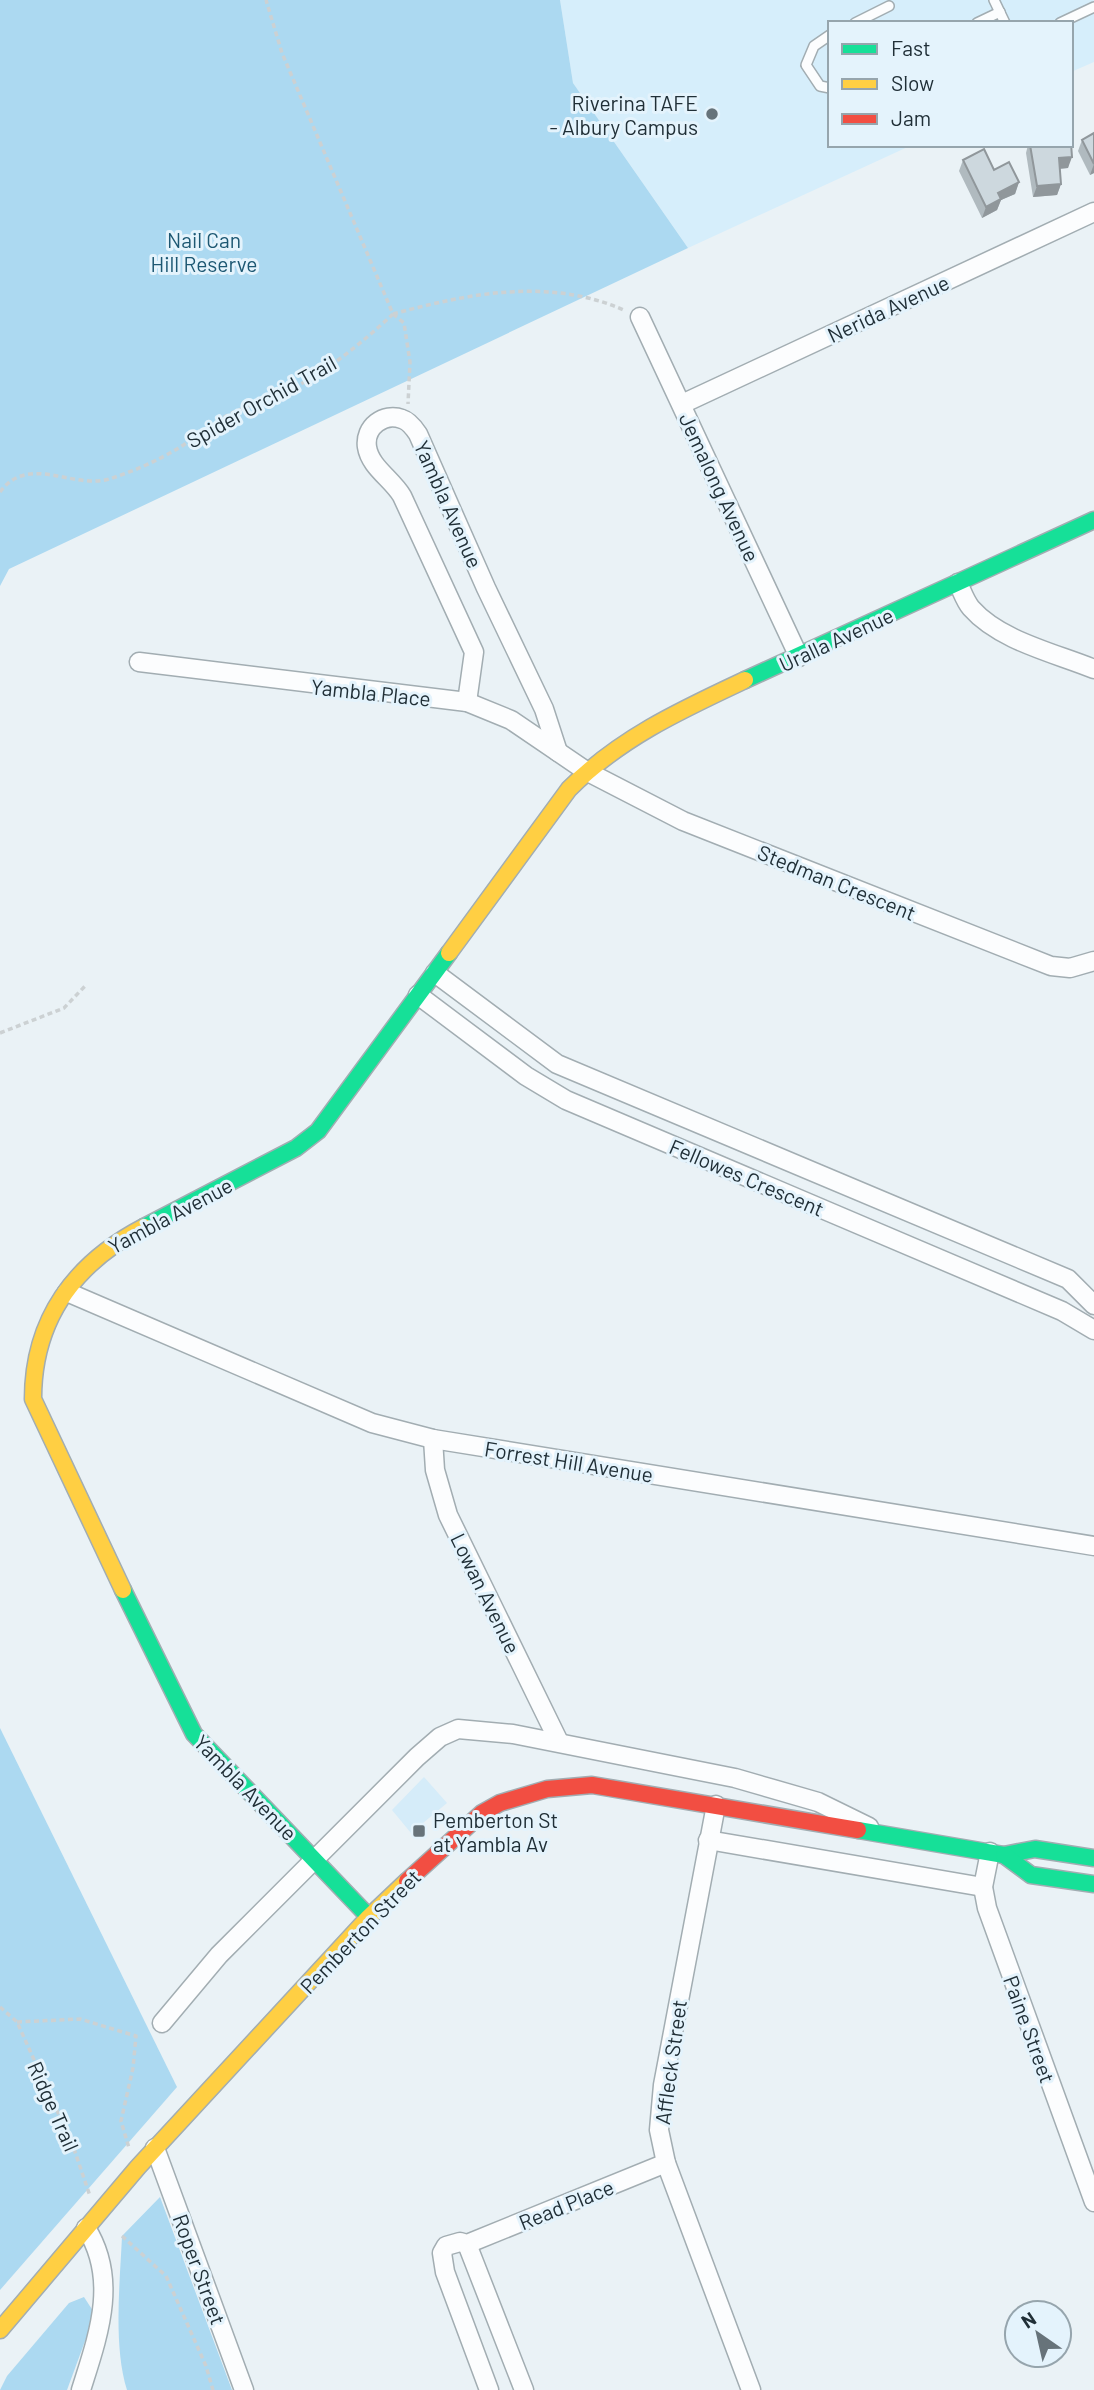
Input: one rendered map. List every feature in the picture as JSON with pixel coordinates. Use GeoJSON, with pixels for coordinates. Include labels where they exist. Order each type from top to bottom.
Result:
{"type":"FeatureCollection","features":[{"type":"Feature","properties":{"kind":"street","name":"Nerida Avenue"},"geometry":{"type":"LineString","coordinates":[[682,404],[1094,212]]}},
{"type":"Feature","properties":{"kind":"street","name":"Jemalong Avenue"},"geometry":{"type":"LineString","coordinates":[[640,317],[799,657]]}},
{"type":"Feature","properties":{"kind":"street","name":"Yambla Avenue"},"geometry":{"type":"LineString","coordinates":[[467,702],[474,652],[402,496],[394,483],[372,461],[367,447],[369,430],[374,423],[388,418],[406,420],[418,434],[486,588],[544,709],[558,752]]}},
{"type":"Feature","properties":{"kind":"street","name":"Uralla Avenue"},"geometry":{"type":"LineString","coordinates":[[586,771],[611,749],[649,725],[1094,520]]}},
{"type":"Feature","properties":{"kind":"street"},"geometry":{"type":"LineString","coordinates":[[958,583],[969,606],[982,618],[1007,633],[1094,669]]}},
{"type":"Feature","properties":{"kind":"street","name":"Yambla Place"},"geometry":{"type":"LineString","coordinates":[[139,662],[467,702],[511,720],[586,771]]}},
{"type":"Feature","properties":{"kind":"street","name":"Yambla Avenue"},"geometry":{"type":"LineString","coordinates":[[369,1917],[194,1734],[184,1719],[39,1413],[33,1399],[31,1380],[43,1331],[90,1260],[111,1244],[307,1140],[336,1109],[586,771]]}},
{"type":"Feature","properties":{"kind":"street","name":"Stedman Crescent"},"geometry":{"type":"LineString","coordinates":[[586,771],[683,821],[1051,966],[1070,968],[1094,961]]}},
{"type":"Feature","properties":{"kind":"street","name":"Fellowes Crescent"},"geometry":{"type":"LineString","coordinates":[[435,973],[557,1064],[1068,1279],[1094,1306]]}},
{"type":"Feature","properties":{"kind":"street","name":"Fellowes Crescent"},"geometry":{"type":"LineString","coordinates":[[418,995],[553,1094],[1062,1311],[1094,1330]]}},
{"type":"Feature","properties":{"kind":"street","name":"Forrest Hill Avenue"},"geometry":{"type":"LineString","coordinates":[[67,1293],[372,1423],[433,1439],[1094,1546]]}},
{"type":"Feature","properties":{"kind":"street","name":"Lowan Avenue"},"geometry":{"type":"LineString","coordinates":[[433,1439],[435,1470],[448,1515],[559,1742]]}},
{"type":"Feature","properties":{"kind":"street","name":"Pemberton Street"},"geometry":{"type":"LineString","coordinates":[[162,2023],[219,1955],[423,1752],[450,1732],[481,1729],[559,1742],[783,1790],[818,1802],[883,1833]]}},
{"type":"Feature","properties":{"kind":"street","name":"Pemberton Street"},"geometry":{"type":"LineString","coordinates":[[0,2330],[138,2167],[369,1917],[482,1813],[515,1797],[566,1786],[592,1785],[997,1854],[1035,1849],[1094,1858]]}},
{"type":"Feature","properties":{"kind":"street","name":"Affleck Street"},"geometry":{"type":"LineString","coordinates":[[716,1805],[663,2085],[659,2130],[666,2163],[751,2390]]}},
{"type":"Feature","properties":{"kind":"street"},"geometry":{"type":"LineString","coordinates":[[708,1840],[983,1887]]}},
{"type":"Feature","properties":{"kind":"street","name":"Pemberton Street"},"geometry":{"type":"LineString","coordinates":[[997,1854],[1031,1875],[1094,1884]]}},
{"type":"Feature","properties":{"kind":"street","name":"Paine Street"},"geometry":{"type":"LineString","coordinates":[[997,1854],[983,1887],[996,1938],[1094,2202]]}},
{"type":"Feature","properties":{"kind":"street","name":"Roper Street"},"geometry":{"type":"LineString","coordinates":[[155,2148],[244,2390]]}},
{"type":"Feature","properties":{"kind":"street","name":"Read Place"},"geometry":{"type":"LineString","coordinates":[[489,2390],[445,2272],[442,2253],[446,2246],[460,2242],[467,2244],[666,2163]]}},
{"type":"Feature","properties":{"kind":"street"},"geometry":{"type":"LineString","coordinates":[[85,2389],[102,2316],[104,2295],[100,2253],[86,2228]]}},
{"type":"Feature","properties":{"kind":"street"},"geometry":{"type":"LineString","coordinates":[[467,2244],[524,2390]]}},
{"type":"Feature","properties":{"kind":"lane"},"geometry":{"type":"LineString","coordinates":[[994,0],[1004,21]]}},
{"type":"Feature","properties":{"kind":"lane"},"geometry":{"type":"LineString","coordinates":[[859,21],[890,6]]}},
{"type":"Feature","properties":{"kind":"lane"},"geometry":{"type":"LineString","coordinates":[[1064,21],[1094,7]]}},
{"type":"Feature","properties":{"kind":"lane"},"geometry":{"type":"LineString","coordinates":[[981,21],[1000,12]]}},
{"type":"Feature","properties":{"kind":"lane"},"geometry":{"type":"LineString","coordinates":[[828,36],[814,46],[806,65],[820,86],[828,88]]}},
{"type":"Feature","properties":{"kind":"path"},"geometry":{"type":"LineString","coordinates":[[266,0],[282,53],[310,124],[393,314],[404,323],[410,362],[406,420]]}},
{"type":"Feature","properties":{"kind":"path"},"geometry":{"type":"LineString","coordinates":[[393,314],[479,293],[532,291],[578,293],[640,317]]}},
{"type":"Feature","properties":{"kind":"path","name":"Spider Orchid Trail"},"geometry":{"type":"LineString","coordinates":[[0,492],[20,476],[46,471],[80,482],[98,482],[146,464],[176,449],[226,416],[288,391],[353,349],[393,314]]}},
{"type":"Feature","properties":{"kind":"path"},"geometry":{"type":"LineString","coordinates":[[0,1034],[64,1007],[86,985]]}},
{"type":"Feature","properties":{"kind":"path","name":"Ridge Trail"},"geometry":{"type":"LineString","coordinates":[[0,2007],[18,2022],[73,2146],[88,2193],[100,2211]]}},
{"type":"Feature","properties":{"kind":"path"},"geometry":{"type":"LineString","coordinates":[[18,2022],[80,2019],[136,2036],[133,2068],[121,2121],[124,2136],[138,2167]]}},
{"type":"Feature","properties":{"kind":"path"},"geometry":{"type":"LineString","coordinates":[[122,2236],[166,2276],[206,2365],[212,2390]]}},
{"type":"Feature","properties":{"kind":"shaded area","name":"Riverina TAFE - Albury Campus"},"geometry":{"type":"Polygon","coordinates":[[[560,0],[1094,0],[1094,62],[1073,71],[1073,21],[828,21],[828,147],[908,147],[688,248],[573,83],[560,0]]]}},
{"type":"Feature","properties":{"kind":"shaded area"},"geometry":{"type":"Polygon","coordinates":[[[424,1777],[447,1803],[411,1833],[392,1810],[424,1777]]]}},
{"type":"Feature","properties":{"kind":"green space","name":"Nail Can Hill Reserve"},"geometry":{"type":"Polygon","coordinates":[[[0,0],[560,0],[573,83],[688,248],[9,569],[0,586],[0,0]]]}},
{"type":"Feature","properties":{"kind":"green space"},"geometry":{"type":"Polygon","coordinates":[[[0,1728],[177,2087],[0,2290],[0,1728]]]}},
{"type":"Feature","properties":{"kind":"green space"},"geometry":{"type":"Polygon","coordinates":[[[160,2197],[232,2390],[127,2390],[119,2334],[122,2236],[160,2197]]]}},
{"type":"Feature","properties":{"kind":"green space"},"geometry":{"type":"Polygon","coordinates":[[[84,2297],[95,2314],[67,2390],[0,2390],[7,2376],[69,2303],[84,2297]]]}},
{"type":"Feature","properties":{"kind":"building"},"geometry":{"type":"Polygon","coordinates":[[[1094,133],[1094,164],[1082,140],[1094,133]]]}},
{"type":"Feature","properties":{"kind":"building"},"geometry":{"type":"Polygon","coordinates":[[[1030,147],[1071,147],[1072,157],[1059,158],[1061,184],[1037,186],[1030,147]]]}},
{"type":"Feature","properties":{"kind":"building"},"geometry":{"type":"Polygon","coordinates":[[[984,149],[994,170],[1009,162],[1019,182],[998,193],[1001,199],[986,207],[963,160],[984,149]]]}},
{"type":"Feature","properties":{"kind":"traffic: fast"},"geometry":{"type":"LineString","coordinates":[[745,680],[1094,520]]}},
{"type":"Feature","properties":{"kind":"traffic: fast"},"geometry":{"type":"LineString","coordinates":[[144,1227],[296,1148],[318,1131],[449,953]]}},
{"type":"Feature","properties":{"kind":"traffic: fast"},"geometry":{"type":"LineString","coordinates":[[123,1590],[194,1734],[369,1917]]}},
{"type":"Feature","properties":{"kind":"traffic: fast"},"geometry":{"type":"LineString","coordinates":[[858,1830],[1004,1855],[1035,1849],[1094,1858]]}},
{"type":"Feature","properties":{"kind":"traffic: fast"},"geometry":{"type":"LineString","coordinates":[[1004,1855],[1031,1875],[1094,1884]]}},
{"type":"Feature","properties":{"kind":"traffic: slow"},"geometry":{"type":"LineString","coordinates":[[449,953],[569,789],[630,740],[745,680]]}},
{"type":"Feature","properties":{"kind":"traffic: slow"},"geometry":{"type":"LineString","coordinates":[[123,1590],[33,1399],[35,1370],[41,1343],[63,1296],[98,1258],[119,1241],[144,1227]]}},
{"type":"Feature","properties":{"kind":"traffic: slow"},"geometry":{"type":"LineString","coordinates":[[0,2330],[138,2167],[369,1917],[407,1881]]}},
{"type":"Feature","properties":{"kind":"traffic: jam"},"geometry":{"type":"LineString","coordinates":[[407,1881],[482,1813],[500,1803],[547,1789],[592,1785],[858,1830]]}},
{"type":"Feature","properties":{"kind":"place","name":"Riverina TAFE - Albury Campus"},"geometry":{"type":"Point","coordinates":[712,114]}},
{"type":"Feature","properties":{"kind":"place","name":"Pemberton St at Yambla Av"},"geometry":{"type":"Point","coordinates":[419,1831]}}]}
